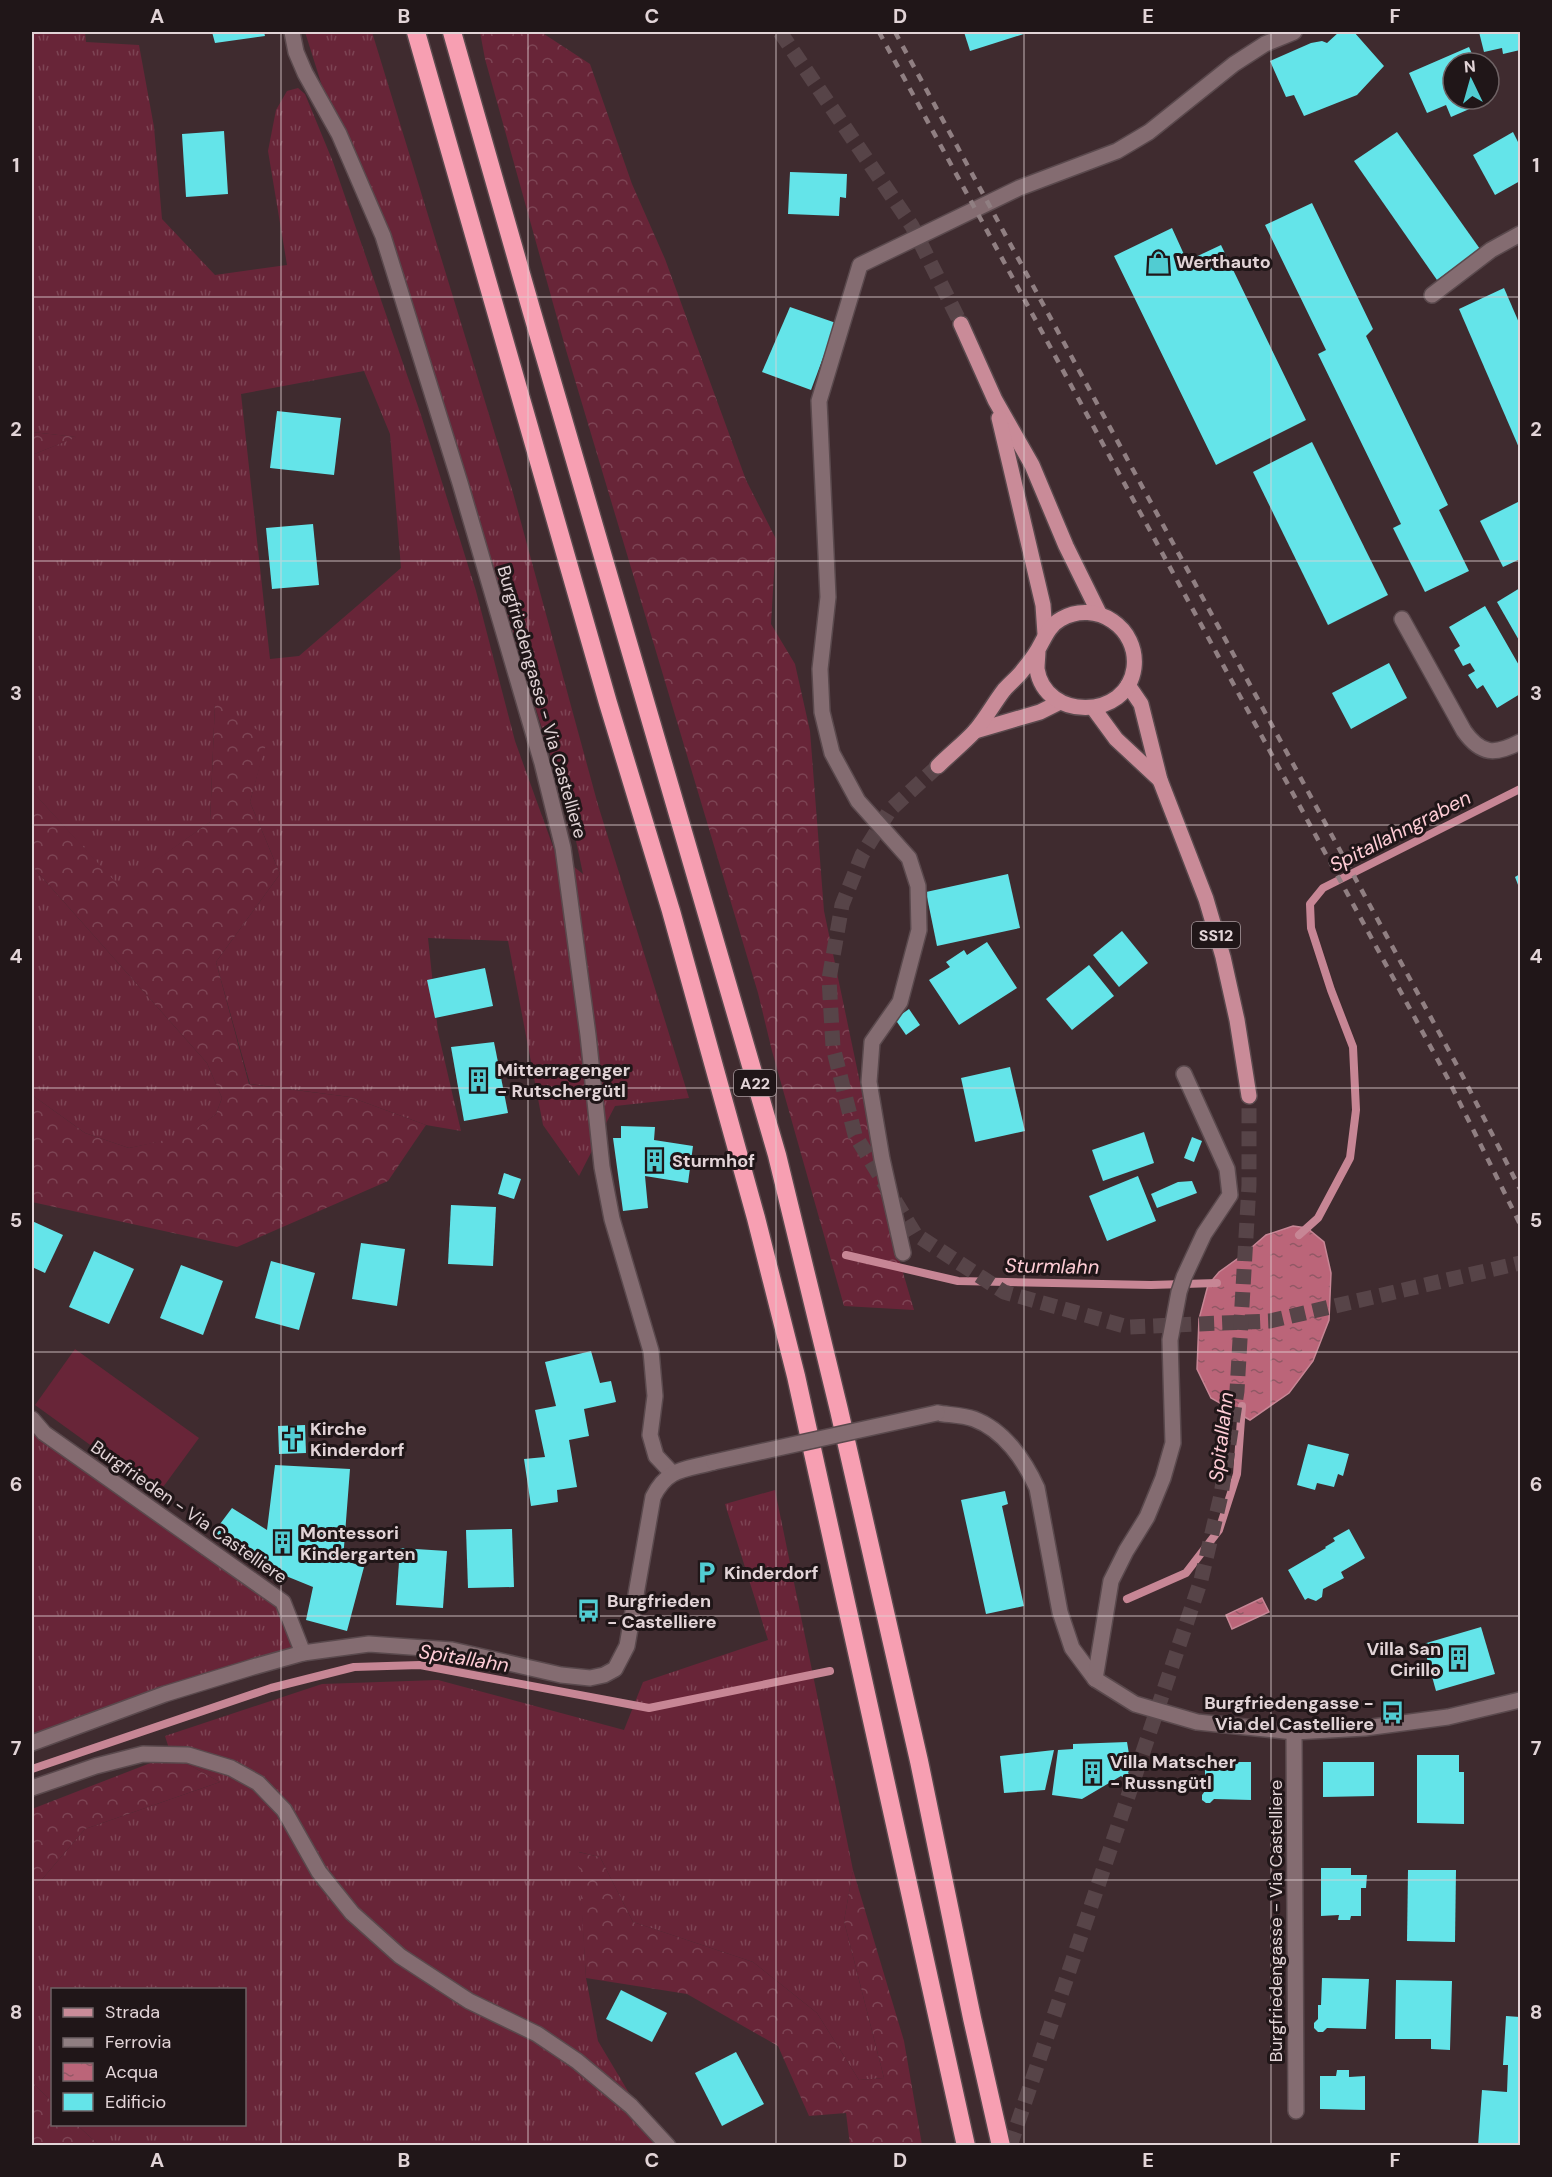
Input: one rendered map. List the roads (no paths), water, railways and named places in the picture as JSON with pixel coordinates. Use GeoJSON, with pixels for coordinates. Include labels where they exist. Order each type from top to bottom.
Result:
{"type":"FeatureCollection","features":[{"type":"Feature","properties":{"kind":"highway","name":"A22"},"geometry":{"type":"LineString","coordinates":[[453,33],[777,1155],[839,1410],[917,1750],[972,2018],[1001,2145]]}},
{"type":"Feature","properties":{"kind":"highway","name":"A22"},"geometry":{"type":"LineString","coordinates":[[417,37],[608,703],[671,911],[756,1218],[801,1399],[966,2145]]}},
{"type":"Feature","properties":{"kind":"main road"},"geometry":{"type":"LineString","coordinates":[[961,324],[995,400],[1032,465],[1066,546],[1099,614]]}},
{"type":"Feature","properties":{"kind":"main road"},"geometry":{"type":"LineString","coordinates":[[995,400],[1043,605],[1045,633]]}},
{"type":"Feature","properties":{"kind":"main road"},"geometry":{"type":"LineString","coordinates":[[938,766],[975,731],[1006,688],[1038,650],[1045,633],[1059,619],[1078,612],[1099,614],[1115,621],[1131,642],[1134,651],[1134,669],[1128,685],[1114,701],[1094,709],[1076,708],[1060,702],[1045,688],[1038,670],[1038,650]]}},
{"type":"Feature","properties":{"kind":"main road","name":"SS12"},"geometry":{"type":"LineString","coordinates":[[1128,685],[1141,704],[1160,780],[1206,899],[1223,957],[1237,1020],[1249,1096]]}},
{"type":"Feature","properties":{"kind":"main road"},"geometry":{"type":"LineString","coordinates":[[975,731],[1040,712],[1060,702]]}},
{"type":"Feature","properties":{"kind":"main road","name":"SS12"},"geometry":{"type":"LineString","coordinates":[[1094,709],[1116,739],[1160,780]]}},
{"type":"Feature","properties":{"kind":"street","name":"Burgfriedengasse - Via Castelliere"},"geometry":{"type":"LineString","coordinates":[[292,32],[296,52],[305,73],[339,134],[383,236],[460,483],[542,763],[563,848],[588,1035],[602,1167],[612,1219],[651,1351],[655,1396],[650,1435],[656,1456],[672,1473]]}},
{"type":"Feature","properties":{"kind":"street"},"geometry":{"type":"LineString","coordinates":[[903,1252],[882,1159],[869,1082],[872,1042],[900,1002],[919,930],[918,886],[909,858],[858,801],[832,753],[822,712],[820,669],[828,597],[819,401],[860,265],[1019,188],[1117,151],[1149,132],[1234,64],[1264,44],[1294,32]]}},
{"type":"Feature","properties":{"kind":"street"},"geometry":{"type":"LineString","coordinates":[[1432,296],[1491,250],[1521,234]]}},
{"type":"Feature","properties":{"kind":"street"},"geometry":{"type":"LineString","coordinates":[[1402,619],[1474,745],[1491,752],[1521,742]]}},
{"type":"Feature","properties":{"kind":"street"},"geometry":{"type":"LineString","coordinates":[[1095,1678],[1111,1581],[1147,1517],[1163,1478],[1173,1443],[1170,1340],[1179,1292],[1203,1234],[1230,1196],[1227,1169],[1184,1074]]}},
{"type":"Feature","properties":{"kind":"street"},"geometry":{"type":"LineString","coordinates":[[32,1743],[165,1694],[303,1653],[369,1644],[452,1650],[561,1675],[590,1677],[604,1675],[615,1669],[627,1646],[653,1497],[661,1482],[672,1473],[937,1413],[975,1420],[1001,1436],[1029,1469],[1037,1488],[1060,1612],[1072,1648],[1095,1678],[1135,1704],[1197,1722],[1294,1732],[1365,1728],[1448,1717],[1521,1701]]}},
{"type":"Feature","properties":{"kind":"street","name":"Burgfrieden - Via Castelliere"},"geometry":{"type":"LineString","coordinates":[[32,1419],[44,1433],[283,1602],[303,1653]]}},
{"type":"Feature","properties":{"kind":"street","name":"Burgfriedengasse - Via Castelliere"},"geometry":{"type":"LineString","coordinates":[[1294,1732],[1296,2111]]}},
{"type":"Feature","properties":{"kind":"street"},"geometry":{"type":"LineString","coordinates":[[32,1788],[96,1766],[143,1754],[188,1755],[231,1768],[258,1783],[284,1810],[325,1880],[352,1913],[400,1956],[469,2001],[537,2034],[577,2061],[631,2106],[668,2145]]}},
{"type":"Feature","properties":{"kind":"water"},"geometry":{"type":"Polygon","coordinates":[[[1293,1226],[1307,1228],[1324,1242],[1331,1273],[1329,1320],[1313,1361],[1289,1393],[1250,1420],[1211,1398],[1197,1369],[1199,1319],[1208,1285],[1219,1272],[1266,1235],[1293,1226]]]}},
{"type":"Feature","properties":{"kind":"water"},"geometry":{"type":"Polygon","coordinates":[[[1262,1598],[1269,1612],[1232,1629],[1226,1615],[1262,1598]]]}},
{"type":"Feature","properties":{"kind":"waterway","name":"Spitallahngraben"},"geometry":{"type":"LineString","coordinates":[[1299,1235],[1318,1218],[1350,1158],[1356,1110],[1353,1047],[1311,928],[1310,904],[1323,888],[1520,789]]}},
{"type":"Feature","properties":{"kind":"waterway","name":"Sturmlahn"},"geometry":{"type":"LineString","coordinates":[[846,1255],[958,1281],[1151,1285],[1217,1283]]}},
{"type":"Feature","properties":{"kind":"waterway","name":"Spitallahn"},"geometry":{"type":"LineString","coordinates":[[1127,1599],[1186,1573],[1219,1530],[1237,1474],[1242,1406]]}},
{"type":"Feature","properties":{"kind":"waterway","name":"Spitallahn"},"geometry":{"type":"LineString","coordinates":[[32,1769],[271,1688],[354,1667],[420,1665],[649,1708],[830,1671]]}},
{"type":"Feature","properties":{"kind":"tunnel"},"geometry":{"type":"LineString","coordinates":[[780,32],[912,226],[961,324]]}},
{"type":"Feature","properties":{"kind":"tunnel"},"geometry":{"type":"LineString","coordinates":[[938,766],[890,810],[862,855],[842,905],[829,979],[833,1047],[855,1135],[915,1234],[1004,1292],[1128,1327],[1270,1321],[1520,1263]]}},
{"type":"Feature","properties":{"kind":"tunnel"},"geometry":{"type":"LineString","coordinates":[[1010,2146],[1201,1580],[1221,1495],[1237,1391],[1249,1185],[1249,1096]]}},
{"type":"Feature","properties":{"kind":"railway"},"geometry":{"type":"LineString","coordinates":[[879,32],[1447,1077],[1520,1224]]}},
{"type":"Feature","properties":{"kind":"railway"},"geometry":{"type":"LineString","coordinates":[[895,32],[1460,1071],[1520,1189]]}},
{"type":"Feature","properties":{"kind":"place","name":"Werthauto"},"geometry":{"type":"Point","coordinates":[1158,262]}},
{"type":"Feature","properties":{"kind":"place","name":"Mitterragenger - Rutschergütl"},"geometry":{"type":"Point","coordinates":[479,1080]}},
{"type":"Feature","properties":{"kind":"place","name":"Sturmhof"},"geometry":{"type":"Point","coordinates":[654,1161]}},
{"type":"Feature","properties":{"kind":"place","name":"Kirche Kinderdorf"},"geometry":{"type":"Point","coordinates":[292,1439]}},
{"type":"Feature","properties":{"kind":"place","name":"Montessori Kindergarten"},"geometry":{"type":"Point","coordinates":[282,1543]}},
{"type":"Feature","properties":{"kind":"place","name":"Kinderdorf"},"geometry":{"type":"Point","coordinates":[706,1573]}},
{"type":"Feature","properties":{"kind":"place","name":"Burgfrieden - Castelliere"},"geometry":{"type":"Point","coordinates":[589,1611]}},
{"type":"Feature","properties":{"kind":"place","name":"Villa San Cirillo"},"geometry":{"type":"Point","coordinates":[1459,1659]}},
{"type":"Feature","properties":{"kind":"place","name":"Burgfriedengasse - Via del Castelliere"},"geometry":{"type":"Point","coordinates":[1392,1713]}},
{"type":"Feature","properties":{"kind":"place","name":"Villa Matscher - Russngütl"},"geometry":{"type":"Point","coordinates":[1092,1772]}}]}
